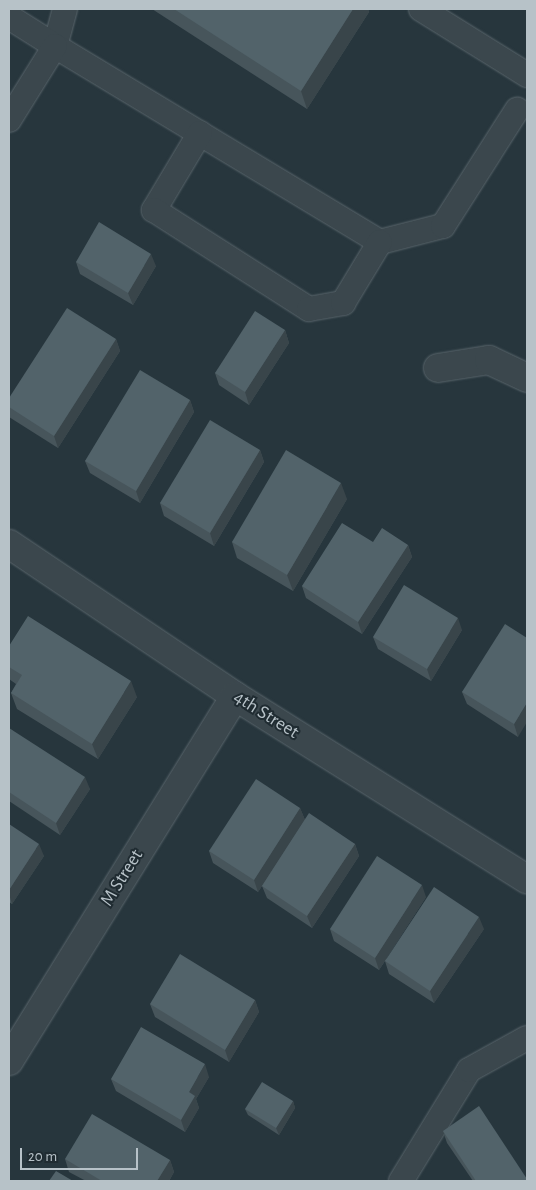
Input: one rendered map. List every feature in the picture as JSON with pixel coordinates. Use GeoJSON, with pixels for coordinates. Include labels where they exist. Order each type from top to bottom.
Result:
{"type":"FeatureCollection","features":[{"type":"Feature","properties":{"kind":"street"},"geometry":{"type":"LineString","coordinates":[[438,368],[489,360],[527,378]]}},
{"type":"Feature","properties":{"kind":"street","name":"4th Street"},"geometry":{"type":"LineString","coordinates":[[9,544],[235,696],[527,880]]}},
{"type":"Feature","properties":{"kind":"street","name":"M Street"},"geometry":{"type":"LineString","coordinates":[[9,1060],[235,696]]}},
{"type":"Feature","properties":{"kind":"lane"},"geometry":{"type":"LineString","coordinates":[[9,120],[55,46],[65,9]]}},
{"type":"Feature","properties":{"kind":"lane"},"geometry":{"type":"LineString","coordinates":[[421,9],[527,75]]}},
{"type":"Feature","properties":{"kind":"lane"},"geometry":{"type":"LineString","coordinates":[[9,17],[380,242]]}},
{"type":"Feature","properties":{"kind":"lane"},"geometry":{"type":"LineString","coordinates":[[200,133],[154,210],[309,310],[343,303],[380,242],[444,226],[517,110]]}},
{"type":"Feature","properties":{"kind":"lane"},"geometry":{"type":"LineString","coordinates":[[401,1181],[469,1070],[527,1038]]}},
{"type":"Feature","properties":{"kind":"building"},"geometry":{"type":"Polygon","coordinates":[[[174,9],[353,9],[301,91],[174,9]]]}},
{"type":"Feature","properties":{"kind":"building"},"geometry":{"type":"Polygon","coordinates":[[[99,222],[151,254],[128,293],[76,262],[99,222]]]}},
{"type":"Feature","properties":{"kind":"building"},"geometry":{"type":"Polygon","coordinates":[[[67,308],[116,339],[54,436],[9,407],[9,398],[67,308]]]}},
{"type":"Feature","properties":{"kind":"building"},"geometry":{"type":"Polygon","coordinates":[[[255,311],[285,330],[245,392],[215,373],[255,311]]]}},
{"type":"Feature","properties":{"kind":"building"},"geometry":{"type":"Polygon","coordinates":[[[140,370],[190,400],[136,491],[85,461],[140,370]]]}},
{"type":"Feature","properties":{"kind":"building"},"geometry":{"type":"Polygon","coordinates":[[[210,420],[260,450],[210,533],[160,503],[210,420]]]}},
{"type":"Feature","properties":{"kind":"building"},"geometry":{"type":"Polygon","coordinates":[[[286,450],[341,483],[287,575],[232,542],[286,450]]]}},
{"type":"Feature","properties":{"kind":"building"},"geometry":{"type":"Polygon","coordinates":[[[342,523],[373,542],[382,528],[408,545],[358,622],[302,586],[342,523]]]}},
{"type":"Feature","properties":{"kind":"building"},"geometry":{"type":"Polygon","coordinates":[[[404,585],[458,618],[427,669],[373,637],[404,585]]]}},
{"type":"Feature","properties":{"kind":"building"},"geometry":{"type":"Polygon","coordinates":[[[28,616],[131,681],[92,744],[11,693],[22,675],[9,667],[9,646],[28,616]]]}},
{"type":"Feature","properties":{"kind":"building"},"geometry":{"type":"Polygon","coordinates":[[[505,624],[527,638],[527,703],[514,724],[462,692],[505,624]]]}},
{"type":"Feature","properties":{"kind":"building"},"geometry":{"type":"Polygon","coordinates":[[[9,728],[85,777],[56,823],[9,792],[9,728]]]}},
{"type":"Feature","properties":{"kind":"building"},"geometry":{"type":"Polygon","coordinates":[[[256,779],[300,808],[254,880],[209,851],[256,779]]]}},
{"type":"Feature","properties":{"kind":"building"},"geometry":{"type":"Polygon","coordinates":[[[309,813],[355,844],[307,916],[262,886],[309,813]]]}},
{"type":"Feature","properties":{"kind":"building"},"geometry":{"type":"Polygon","coordinates":[[[9,824],[39,844],[9,890],[9,824]]]}},
{"type":"Feature","properties":{"kind":"building"},"geometry":{"type":"Polygon","coordinates":[[[377,856],[422,885],[375,958],[330,929],[377,856]]]}},
{"type":"Feature","properties":{"kind":"building"},"geometry":{"type":"Polygon","coordinates":[[[434,887],[479,917],[430,991],[385,961],[434,887]]]}},
{"type":"Feature","properties":{"kind":"building"},"geometry":{"type":"Polygon","coordinates":[[[180,954],[255,1000],[225,1050],[150,1004],[180,954]]]}},
{"type":"Feature","properties":{"kind":"building"},"geometry":{"type":"Polygon","coordinates":[[[141,1027],[205,1064],[189,1092],[195,1096],[181,1120],[111,1079],[141,1027]]]}},
{"type":"Feature","properties":{"kind":"building"},"geometry":{"type":"Polygon","coordinates":[[[262,1082],[293,1101],[276,1128],[245,1109],[262,1082]]]}},
{"type":"Feature","properties":{"kind":"building"},"geometry":{"type":"Polygon","coordinates":[[[479,1106],[527,1181],[476,1181],[443,1131],[479,1106]]]}},
{"type":"Feature","properties":{"kind":"building"},"geometry":{"type":"Polygon","coordinates":[[[92,1114],[170,1160],[157,1181],[102,1181],[65,1159],[92,1114]]]}},
{"type":"Feature","properties":{"kind":"building"},"geometry":{"type":"Polygon","coordinates":[[[56,1171],[73,1181],[49,1181],[56,1171]]]}}]}
